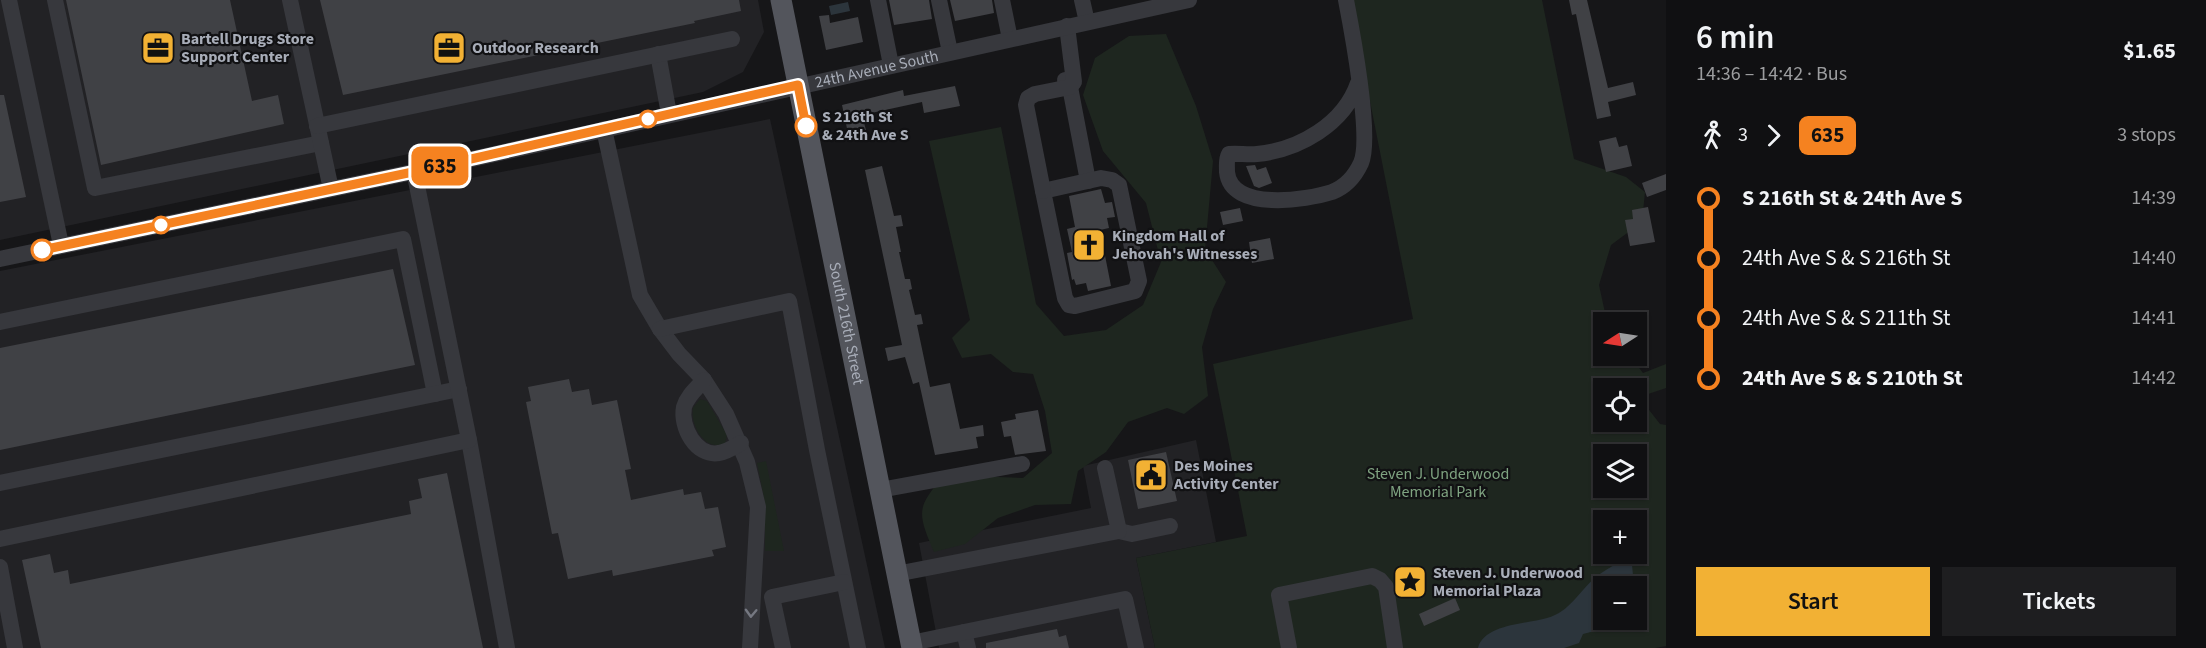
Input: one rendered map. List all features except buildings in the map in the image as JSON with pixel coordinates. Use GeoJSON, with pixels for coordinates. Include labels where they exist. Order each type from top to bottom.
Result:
{"type":"FeatureCollection","features":[{"type":"Feature","properties":{"kind":"main road","name":"South 216th Street"},"geometry":{"type":"LineString","coordinates":[[781,0],[911,645]]}},
{"type":"Feature","properties":{"kind":"street"},"geometry":{"type":"LineString","coordinates":[[9,0],[61,245]]}},
{"type":"Feature","properties":{"kind":"street"},"geometry":{"type":"LineString","coordinates":[[55,0],[95,188],[321,143]]}},
{"type":"Feature","properties":{"kind":"street"},"geometry":{"type":"LineString","coordinates":[[290,0],[331,189]]}},
{"type":"Feature","properties":{"kind":"street"},"geometry":{"type":"LineString","coordinates":[[878,0],[891,65]]}},
{"type":"Feature","properties":{"kind":"street"},"geometry":{"type":"LineString","coordinates":[[939,0],[950,52]]}},
{"type":"Feature","properties":{"kind":"street"},"geometry":{"type":"LineString","coordinates":[[1002,0],[1010,39]]}},
{"type":"Feature","properties":{"kind":"street"},"geometry":{"type":"LineString","coordinates":[[1082,0],[1087,22]]}},
{"type":"Feature","properties":{"kind":"street","name":"24th Avenue South"},"geometry":{"type":"LineString","coordinates":[[0,259],[414,171],[1061,28],[1152,4],[1189,0]]}},
{"type":"Feature","properties":{"kind":"street"},"geometry":{"type":"LineString","coordinates":[[1346,0],[1355,48],[1365,140],[1362,161],[1350,180],[1332,192],[1273,201],[1259,200],[1239,191],[1227,176],[1229,154],[1270,152],[1306,139],[1330,124],[1350,105],[1358,83]]}},
{"type":"Feature","properties":{"kind":"street"},"geometry":{"type":"LineString","coordinates":[[1061,28],[1064,79],[1070,87],[1088,181]]}},
{"type":"Feature","properties":{"kind":"street"},"geometry":{"type":"LineString","coordinates":[[317,126],[732,39]]}},
{"type":"Feature","properties":{"kind":"street"},"geometry":{"type":"LineString","coordinates":[[658,54],[669,114]]}},
{"type":"Feature","properties":{"kind":"street"},"geometry":{"type":"LineString","coordinates":[[1043,191],[1088,181],[1112,180],[1119,185],[1140,276],[1135,291],[1075,306],[1069,305],[1065,298],[1043,191],[1026,105],[1028,99],[1035,94],[1070,87]]}},
{"type":"Feature","properties":{"kind":"street"},"geometry":{"type":"LineString","coordinates":[[604,129],[640,296],[660,329],[704,380],[741,443],[758,507],[757,552],[752,578],[750,648]]}},
{"type":"Feature","properties":{"kind":"street"},"geometry":{"type":"LineString","coordinates":[[414,171],[469,440],[507,648]]}},
{"type":"Feature","properties":{"kind":"street"},"geometry":{"type":"LineString","coordinates":[[0,322],[403,239],[435,394]]}},
{"type":"Feature","properties":{"kind":"street"},"geometry":{"type":"LineString","coordinates":[[660,329],[789,301],[858,648]]}},
{"type":"Feature","properties":{"kind":"street"},"geometry":{"type":"LineString","coordinates":[[704,380],[687,399],[684,408],[684,423],[694,444],[706,452],[717,454],[741,443]]}},
{"type":"Feature","properties":{"kind":"street"},"geometry":{"type":"LineString","coordinates":[[0,483],[459,389]]}},
{"type":"Feature","properties":{"kind":"street"},"geometry":{"type":"LineString","coordinates":[[0,539],[469,440]]}},
{"type":"Feature","properties":{"kind":"street"},"geometry":{"type":"LineString","coordinates":[[880,490],[1022,464]]}},
{"type":"Feature","properties":{"kind":"street"},"geometry":{"type":"LineString","coordinates":[[1105,468],[1119,531]]}},
{"type":"Feature","properties":{"kind":"street"},"geometry":{"type":"LineString","coordinates":[[896,574],[1119,531],[1132,534],[1170,525]]}},
{"type":"Feature","properties":{"kind":"street"},"geometry":{"type":"LineString","coordinates":[[0,567],[15,648]]}},
{"type":"Feature","properties":{"kind":"street"},"geometry":{"type":"LineString","coordinates":[[1290,648],[1279,595],[1372,576],[1386,586],[1395,648]]}},
{"type":"Feature","properties":{"kind":"street"},"geometry":{"type":"LineString","coordinates":[[783,648],[772,597],[844,582]]}},
{"type":"Feature","properties":{"kind":"street"},"geometry":{"type":"LineString","coordinates":[[911,645],[966,640],[1125,599],[1136,648]]}},
{"type":"Feature","properties":{"kind":"shaded area"},"geometry":{"type":"Polygon","coordinates":[[[0,0],[758,0],[764,32],[743,72],[703,92],[0,240],[0,0]]]}},
{"type":"Feature","properties":{"kind":"shaded area"},"geometry":{"type":"Polygon","coordinates":[[[848,2],[850,11],[831,15],[829,6],[848,2]]]}},
{"type":"Feature","properties":{"kind":"shaded area"},"geometry":{"type":"Polygon","coordinates":[[[770,119],[885,648],[0,648],[0,271],[770,119]]]}},
{"type":"Feature","properties":{"kind":"shaded area"},"geometry":{"type":"Polygon","coordinates":[[[1196,440],[1216,542],[1136,558],[1155,648],[939,648],[919,543],[1091,508],[1083,466],[1196,440]]]}},
{"type":"Feature","properties":{"kind":"shaded area"},"geometry":{"type":"Polygon","coordinates":[[[1615,564],[1632,564],[1633,576],[1597,576],[1615,564]]]}},
{"type":"Feature","properties":{"kind":"shaded area"},"geometry":{"type":"Polygon","coordinates":[[[1593,580],[1593,630],[1598,630],[1583,634],[1579,643],[1564,648],[1478,648],[1488,634],[1497,630],[1547,618],[1562,611],[1593,580]]]}},
{"type":"Feature","properties":{"kind":"green space","name":"Steven J. Underwood Memorial Park"},"geometry":{"type":"Polygon","coordinates":[[[1350,0],[1542,0],[1574,159],[1626,177],[1645,192],[1642,222],[1611,245],[1599,285],[1605,312],[1593,312],[1593,366],[1638,366],[1643,373],[1666,364],[1666,388],[1647,394],[1647,378],[1593,378],[1593,432],[1647,432],[1647,407],[1660,424],[1666,425],[1666,646],[1655,648],[1155,648],[1136,558],[1247,536],[1213,364],[1413,319],[1350,0]]]}},
{"type":"Feature","properties":{"kind":"green space"},"geometry":{"type":"Polygon","coordinates":[[[1166,34],[1196,106],[1213,161],[1205,249],[1226,282],[1213,309],[1202,347],[1208,396],[1184,414],[1167,408],[1128,422],[1106,452],[1078,471],[1071,504],[1035,505],[998,518],[965,544],[934,552],[924,528],[922,510],[929,495],[945,475],[1023,478],[1052,453],[1045,411],[1033,374],[1013,372],[991,354],[962,358],[952,338],[970,320],[929,141],[1001,127],[1036,304],[1064,336],[1106,330],[1143,305],[1161,262],[1146,203],[1103,151],[1083,95],[1095,58],[1129,36],[1166,34]]]}},
{"type":"Feature","properties":{"kind":"green space"},"geometry":{"type":"Polygon","coordinates":[[[700,399],[707,401],[727,435],[725,444],[711,444],[696,429],[693,408],[700,399]]]}},
{"type":"Feature","properties":{"kind":"green space"},"geometry":{"type":"Polygon","coordinates":[[[766,461],[784,551],[765,551],[765,503],[757,463],[766,461]]]}},
{"type":"Feature","properties":{"kind":"bus line","name":"635"},"geometry":{"type":"LineString","coordinates":[[42,250],[427,169],[798,85],[806,126]]}},
{"type":"Feature","properties":{"kind":"place","name":"Bartell Drugs Store Support Center"},"geometry":{"type":"Point","coordinates":[158,48]}},
{"type":"Feature","properties":{"kind":"place","name":"Outdoor Research"},"geometry":{"type":"Point","coordinates":[449,48]}},
{"type":"Feature","properties":{"kind":"place","name":"S 216th St & 24th Ave S"},"geometry":{"type":"Point","coordinates":[806,126]}},
{"type":"Feature","properties":{"kind":"place","name":"Kingdom Hall of Jehovah's Witnesses"},"geometry":{"type":"Point","coordinates":[1089,245]}},
{"type":"Feature","properties":{"kind":"place","name":"Des Moines Activity Center"},"geometry":{"type":"Point","coordinates":[1151,475]}},
{"type":"Feature","properties":{"kind":"place","name":"Steven J. Underwood Memorial Plaza"},"geometry":{"type":"Point","coordinates":[1410,582]}}]}
